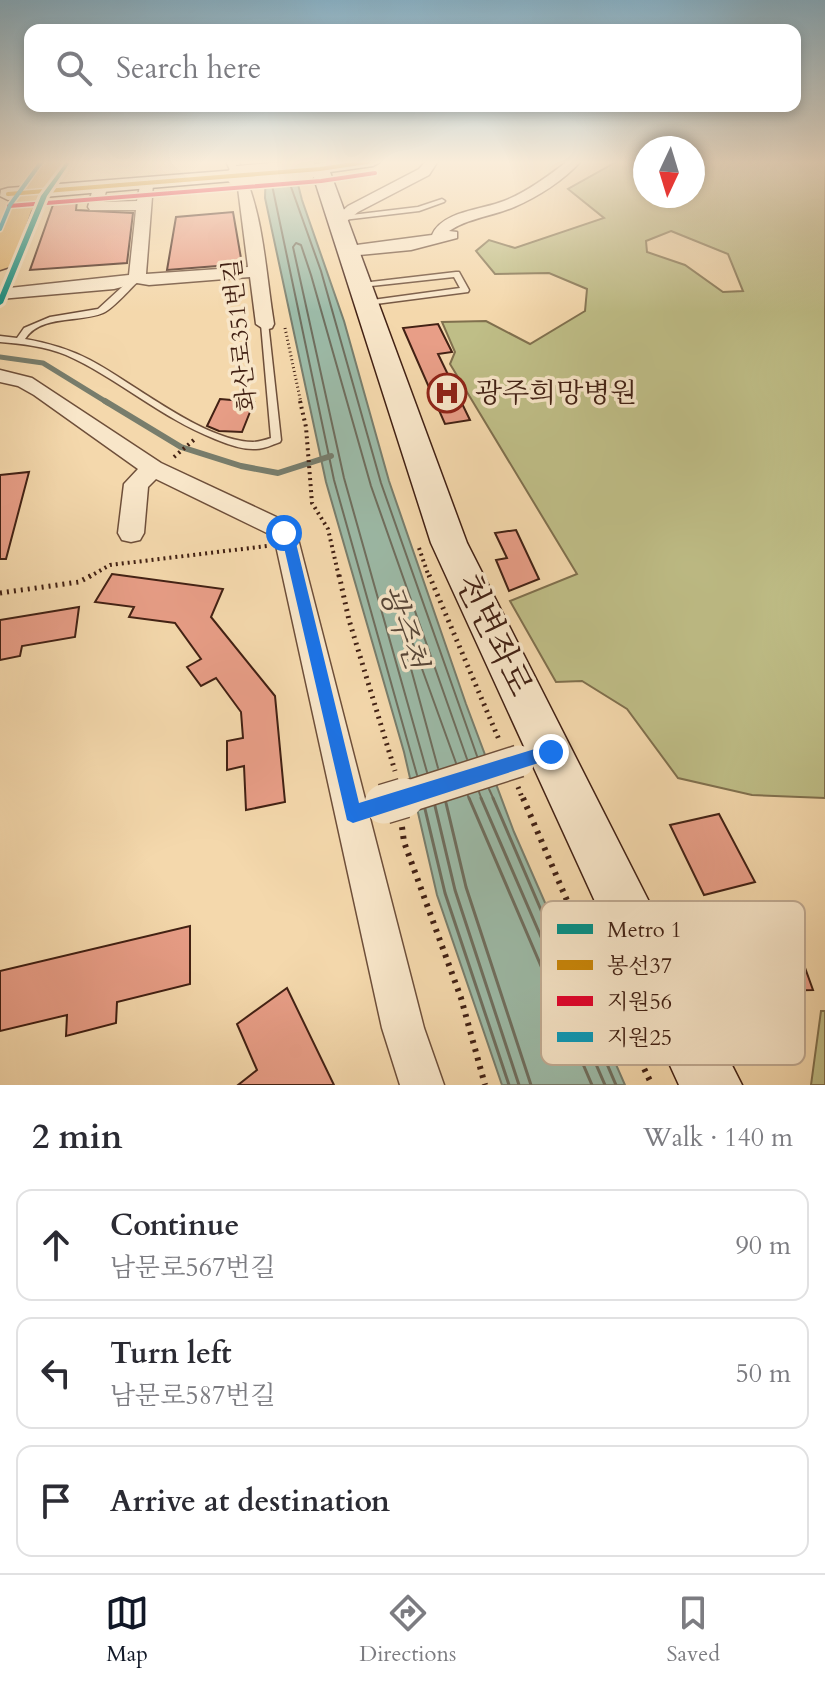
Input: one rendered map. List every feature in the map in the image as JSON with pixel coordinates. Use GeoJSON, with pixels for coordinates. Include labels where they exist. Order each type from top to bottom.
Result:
{"type":"FeatureCollection","features":[{"type":"Feature","properties":{"kind":"main road"},"geometry":{"type":"LineString","coordinates":[[0,262],[20,212]]}},
{"type":"Feature","properties":{"kind":"main road","name":"천변좌로"},"geometry":{"type":"LineString","coordinates":[[333,212],[352,256],[449,543],[535,757],[612,901]]}},
{"type":"Feature","properties":{"kind":"main road","name":"천변좌로"},"geometry":{"type":"LineString","coordinates":[[700,1065],[711,1085]]}},
{"type":"Feature","properties":{"kind":"street"},"geometry":{"type":"LineString","coordinates":[[137,278],[143,212]]}},
{"type":"Feature","properties":{"kind":"street","name":"화산로351번길"},"geometry":{"type":"LineString","coordinates":[[249,212],[265,324]]}},
{"type":"Feature","properties":{"kind":"street"},"geometry":{"type":"LineString","coordinates":[[353,212],[352,256],[463,231]]}},
{"type":"Feature","properties":{"kind":"street"},"geometry":{"type":"LineString","coordinates":[[438,239],[442,229],[453,222],[486,212]]}},
{"type":"Feature","properties":{"kind":"street"},"geometry":{"type":"LineString","coordinates":[[0,294],[114,284],[137,278],[149,280],[259,271]]}},
{"type":"Feature","properties":{"kind":"street"},"geometry":{"type":"LineString","coordinates":[[0,376],[25,382],[41,391],[278,528],[289,543],[368,809],[403,1028],[422,1085]]}},
{"type":"Feature","properties":{"kind":"street"},"geometry":{"type":"LineString","coordinates":[[131,533],[136,484],[163,463]]}},
{"type":"Feature","properties":{"kind":"street"},"geometry":{"type":"LineString","coordinates":[[368,809],[535,757]]}},
{"type":"Feature","properties":{"kind":"lane"},"geometry":{"type":"LineString","coordinates":[[352,256],[415,212]]}},
{"type":"Feature","properties":{"kind":"lane"},"geometry":{"type":"LineString","coordinates":[[352,256],[456,274],[465,290],[352,256]]}},
{"type":"Feature","properties":{"kind":"lane"},"geometry":{"type":"LineString","coordinates":[[0,339],[20,341],[27,330],[53,319],[101,311],[137,278]]}},
{"type":"Feature","properties":{"kind":"lane","name":"화산로351번길"},"geometry":{"type":"LineString","coordinates":[[20,341],[68,352],[203,433],[256,446],[276,440],[265,324]]}},
{"type":"Feature","properties":{"kind":"path"},"geometry":{"type":"LineString","coordinates":[[163,463],[200,435]]}},
{"type":"Feature","properties":{"kind":"path"},"geometry":{"type":"LineString","coordinates":[[308,460],[309,471]]}},
{"type":"Feature","properties":{"kind":"path"},"geometry":{"type":"LineString","coordinates":[[0,593],[79,582],[110,565],[289,543]]}},
{"type":"Feature","properties":{"kind":"shaded area"},"geometry":{"type":"Polygon","coordinates":[[[596,212],[825,212],[825,798],[752,795],[678,778],[627,709],[582,681],[556,682],[510,601],[577,574],[450,364],[455,352],[442,322],[486,321],[530,344],[585,311],[587,289],[549,273],[495,274],[476,251],[489,240],[515,248],[604,218],[596,212]],[[671,231],[646,241],[647,252],[685,265],[723,292],[743,291],[728,254],[671,231]]]}},
{"type":"Feature","properties":{"kind":"shaded area"},"geometry":{"type":"Polygon","coordinates":[[[821,1011],[825,1011],[825,1085],[811,1085],[821,1011]]]}},
{"type":"Feature","properties":{"kind":"water","name":"광주천"},"geometry":{"type":"Polygon","coordinates":[[[268,212],[306,212],[344,321],[389,481],[466,704],[514,832],[544,901],[541,901],[541,1065],[616,1065],[625,1085],[502,1085],[437,895],[404,752],[326,482],[268,212]]]}},
{"type":"Feature","properties":{"kind":"building"},"geometry":{"type":"Polygon","coordinates":[[[51,212],[133,213],[127,263],[30,270],[51,212]]]}},
{"type":"Feature","properties":{"kind":"building"},"geometry":{"type":"Polygon","coordinates":[[[233,212],[242,264],[167,270],[176,217],[233,212]]]}},
{"type":"Feature","properties":{"kind":"building","name":"광주희망병원"},"geometry":{"type":"Polygon","coordinates":[[[438,324],[452,352],[438,354],[470,420],[445,424],[403,328],[438,324]]]}},
{"type":"Feature","properties":{"kind":"building"},"geometry":{"type":"Polygon","coordinates":[[[220,399],[254,402],[242,432],[219,431],[207,426],[220,399]]]}},
{"type":"Feature","properties":{"kind":"building"},"geometry":{"type":"Polygon","coordinates":[[[29,472],[6,559],[0,559],[0,475],[29,472]]]}},
{"type":"Feature","properties":{"kind":"building"},"geometry":{"type":"Polygon","coordinates":[[[516,530],[539,579],[509,591],[496,560],[507,558],[495,533],[516,530]]]}},
{"type":"Feature","properties":{"kind":"building"},"geometry":{"type":"Polygon","coordinates":[[[112,574],[223,589],[211,617],[275,696],[285,802],[246,810],[244,766],[227,770],[227,741],[243,738],[241,712],[216,678],[201,686],[187,667],[201,659],[175,623],[129,617],[134,607],[95,602],[112,574]]]}},
{"type":"Feature","properties":{"kind":"building"},"geometry":{"type":"Polygon","coordinates":[[[79,607],[75,637],[22,646],[20,656],[0,660],[0,620],[79,607]]]}},
{"type":"Feature","properties":{"kind":"building"},"geometry":{"type":"Polygon","coordinates":[[[719,814],[755,882],[704,895],[670,825],[719,814]]]}},
{"type":"Feature","properties":{"kind":"building"},"geometry":{"type":"Polygon","coordinates":[[[190,926],[190,984],[117,1002],[116,1023],[66,1036],[67,1015],[0,1031],[0,971],[190,926]]]}},
{"type":"Feature","properties":{"kind":"building"},"geometry":{"type":"Polygon","coordinates":[[[805,968],[813,990],[805,990],[805,968]]]}},
{"type":"Feature","properties":{"kind":"building"},"geometry":{"type":"Polygon","coordinates":[[[287,988],[334,1085],[238,1085],[257,1070],[237,1024],[287,988]]]}},
{"type":"Feature","properties":{"kind":"waterway"},"geometry":{"type":"LineString","coordinates":[[0,357],[43,363],[108,403]]}},
{"type":"Feature","properties":{"kind":"waterway"},"geometry":{"type":"LineString","coordinates":[[105,401],[181,447],[241,466],[278,473],[331,456]]}},
{"type":"Feature","properties":{"kind":"metro line","name":"1"},"geometry":{"type":"LineString","coordinates":[[0,303],[38,212]]}},
{"type":"Feature","properties":{"kind":"transit line","name":"지원25"},"geometry":{"type":"LineString","coordinates":[[0,229],[7,212]]}},
{"type":"Feature","properties":{"kind":"place","name":"광주희망병원"},"geometry":{"type":"Point","coordinates":[447,393]}},
{"type":"Feature","properties":{"kind":"route"},"geometry":{"type":"LineString","coordinates":[[284,533],[319,662],[353,814],[551,752]]}}]}
